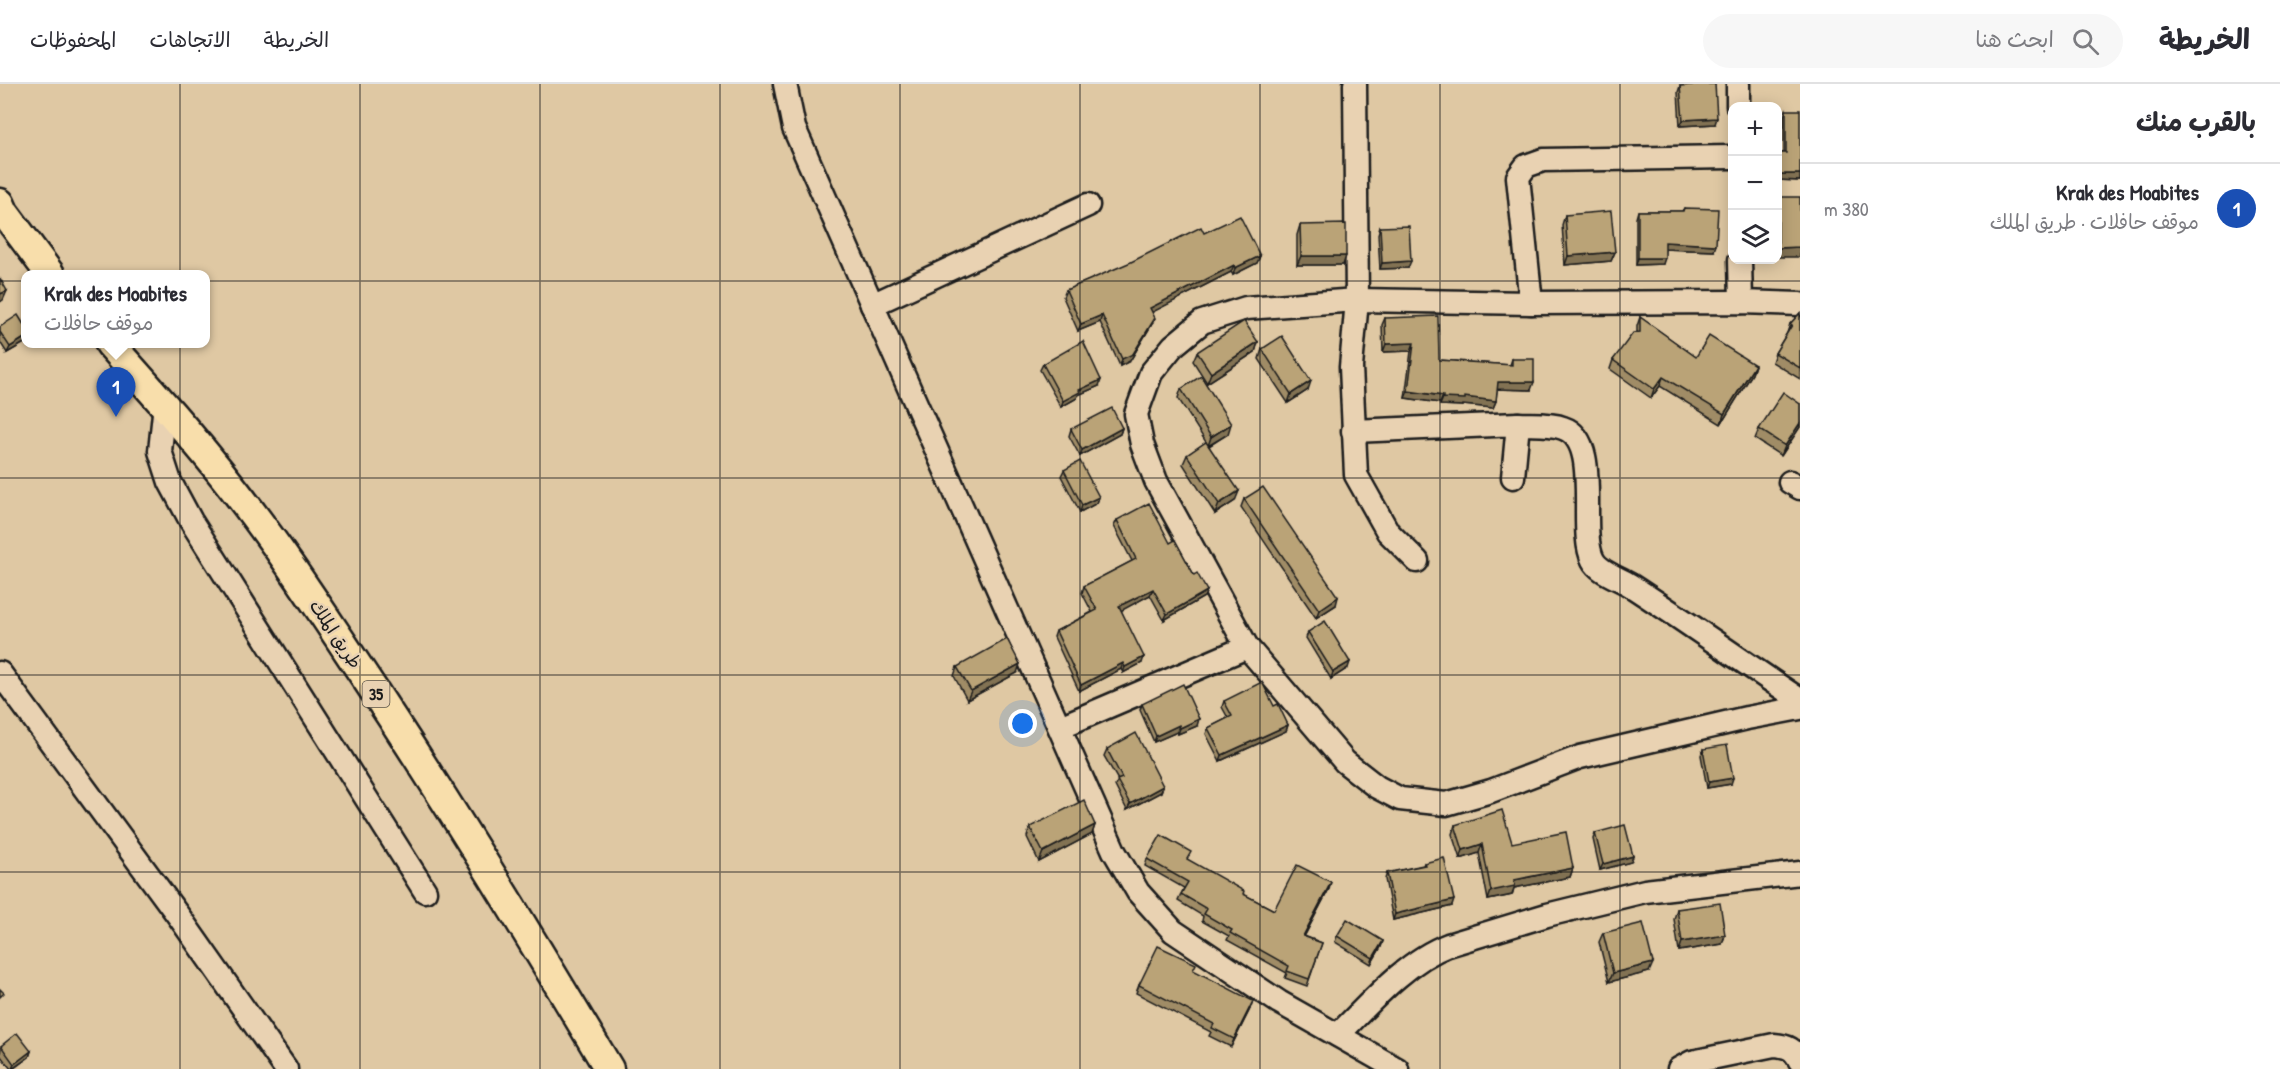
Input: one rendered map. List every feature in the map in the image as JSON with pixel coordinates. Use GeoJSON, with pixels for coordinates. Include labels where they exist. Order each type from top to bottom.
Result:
{"type":"FeatureCollection","features":[{"type":"Feature","properties":{"kind":"main road"},"geometry":{"type":"LineString","coordinates":[[1,208],[47,270]]}},
{"type":"Feature","properties":{"kind":"main road","name":"طريق الملك"},"geometry":{"type":"LineString","coordinates":[[114,348],[165,404],[234,489],[301,581],[479,854],[609,1069]]}},
{"type":"Feature","properties":{"kind":"street"},"geometry":{"type":"LineString","coordinates":[[786,84],[794,128],[1114,851],[1138,892],[1173,931],[1279,1002],[1397,1069]]}},
{"type":"Feature","properties":{"kind":"street"},"geometry":{"type":"LineString","coordinates":[[1355,84],[1357,300],[1351,367],[1356,475],[1388,532],[1418,561]]}},
{"type":"Feature","properties":{"kind":"street"},"geometry":{"type":"LineString","coordinates":[[1738,84],[1738,102]]}},
{"type":"Feature","properties":{"kind":"street"},"geometry":{"type":"LineString","coordinates":[[1531,303],[1518,177],[1526,166],[1543,160],[1728,157]]}},
{"type":"Feature","properties":{"kind":"street"},"geometry":{"type":"LineString","coordinates":[[872,305],[1088,205]]}},
{"type":"Feature","properties":{"kind":"street"},"geometry":{"type":"LineString","coordinates":[[1740,264],[1741,302]]}},
{"type":"Feature","properties":{"kind":"street"},"geometry":{"type":"LineString","coordinates":[[1800,304],[1357,300],[1246,308],[1202,322],[1173,346],[1152,374],[1137,414],[1142,444],[1156,481],[1247,647],[1345,762],[1377,787],[1400,799],[1446,804],[1491,791],[1580,756],[1800,708]]}},
{"type":"Feature","properties":{"kind":"street"},"geometry":{"type":"LineString","coordinates":[[165,404],[160,451],[170,482],[191,520],[425,891]]}},
{"type":"Feature","properties":{"kind":"street"},"geometry":{"type":"LineString","coordinates":[[1353,431],[1518,424],[1562,427],[1572,432],[1577,438],[1586,463],[1588,544],[1593,561],[1602,570],[1633,587],[1800,700]]}},
{"type":"Feature","properties":{"kind":"street"},"geometry":{"type":"LineString","coordinates":[[1513,477],[1518,424]]}},
{"type":"Feature","properties":{"kind":"street"},"geometry":{"type":"LineString","coordinates":[[1060,727],[1247,647]]}},
{"type":"Feature","properties":{"kind":"street"},"geometry":{"type":"LineString","coordinates":[[0,673],[180,918],[286,1069]]}},
{"type":"Feature","properties":{"kind":"street"},"geometry":{"type":"LineString","coordinates":[[1338,1035],[1372,1000],[1419,960],[1448,945],[1547,915],[1645,891],[1800,873]]}},
{"type":"Feature","properties":{"kind":"street"},"geometry":{"type":"LineString","coordinates":[[1679,1069],[1692,1062],[1774,1045],[1787,1046],[1795,1052],[1800,1061]]}},
{"type":"Feature","properties":{"kind":"building"},"geometry":{"type":"Polygon","coordinates":[[[1715,84],[1717,118],[1683,120],[1680,86],[1715,84]]]}},
{"type":"Feature","properties":{"kind":"building"},"geometry":{"type":"Polygon","coordinates":[[[1786,110],[1800,110],[1800,174],[1782,174],[1782,153],[1786,153],[1786,110]]]}},
{"type":"Feature","properties":{"kind":"building"},"geometry":{"type":"Polygon","coordinates":[[[1782,197],[1800,197],[1800,247],[1782,248],[1782,197]]]}},
{"type":"Feature","properties":{"kind":"building"},"geometry":{"type":"Polygon","coordinates":[[[1684,208],[1718,209],[1716,245],[1665,242],[1665,258],[1638,258],[1638,211],[1683,211],[1684,208]]]}},
{"type":"Feature","properties":{"kind":"building"},"geometry":{"type":"Polygon","coordinates":[[[1611,211],[1615,252],[1568,256],[1565,215],[1611,211]]]}},
{"type":"Feature","properties":{"kind":"building"},"geometry":{"type":"Polygon","coordinates":[[[1240,216],[1260,256],[1235,268],[1234,265],[1150,308],[1155,318],[1133,354],[1122,359],[1102,315],[1081,324],[1066,290],[1131,262],[1201,227],[1204,233],[1240,216]]]}},
{"type":"Feature","properties":{"kind":"building"},"geometry":{"type":"Polygon","coordinates":[[[1346,224],[1346,256],[1301,256],[1300,225],[1346,224]]]}},
{"type":"Feature","properties":{"kind":"building"},"geometry":{"type":"Polygon","coordinates":[[[1409,226],[1411,261],[1382,263],[1380,227],[1409,226]]]}},
{"type":"Feature","properties":{"kind":"building"},"geometry":{"type":"Polygon","coordinates":[[[0,278],[7,291],[0,294],[0,278]]]}},
{"type":"Feature","properties":{"kind":"building"},"geometry":{"type":"Polygon","coordinates":[[[1800,313],[1800,368],[1775,353],[1792,325],[1790,324],[1800,313]]]}},
{"type":"Feature","properties":{"kind":"building"},"geometry":{"type":"Polygon","coordinates":[[[18,315],[21,320],[21,340],[10,347],[0,332],[0,327],[18,315]]]}},
{"type":"Feature","properties":{"kind":"building"},"geometry":{"type":"Polygon","coordinates":[[[1438,316],[1439,360],[1512,365],[1512,359],[1534,359],[1534,382],[1498,382],[1496,401],[1465,397],[1465,399],[1443,398],[1443,396],[1408,391],[1414,343],[1386,344],[1385,318],[1438,316]]]}},
{"type":"Feature","properties":{"kind":"building"},"geometry":{"type":"Polygon","coordinates":[[[1640,317],[1696,357],[1709,336],[1755,365],[1724,414],[1663,377],[1654,389],[1613,360],[1633,333],[1640,332],[1640,317]]]}},
{"type":"Feature","properties":{"kind":"building"},"geometry":{"type":"Polygon","coordinates":[[[1244,321],[1258,342],[1211,373],[1197,352],[1244,321]]]}},
{"type":"Feature","properties":{"kind":"building"},"geometry":{"type":"Polygon","coordinates":[[[1282,336],[1311,381],[1291,394],[1262,349],[1282,336]]]}},
{"type":"Feature","properties":{"kind":"building"},"geometry":{"type":"Polygon","coordinates":[[[1083,341],[1101,380],[1079,390],[1080,392],[1063,401],[1043,364],[1083,341]]]}},
{"type":"Feature","properties":{"kind":"building"},"geometry":{"type":"Polygon","coordinates":[[[1201,376],[1231,424],[1211,437],[1181,389],[1201,376]]]}},
{"type":"Feature","properties":{"kind":"building"},"geometry":{"type":"Polygon","coordinates":[[[1783,392],[1800,404],[1800,423],[1785,446],[1759,429],[1783,392]]]}},
{"type":"Feature","properties":{"kind":"building"},"geometry":{"type":"Polygon","coordinates":[[[1112,408],[1122,428],[1082,450],[1071,429],[1112,408]]]}},
{"type":"Feature","properties":{"kind":"building"},"geometry":{"type":"Polygon","coordinates":[[[1206,442],[1239,491],[1219,504],[1187,455],[1206,442]]]}},
{"type":"Feature","properties":{"kind":"building"},"geometry":{"type":"Polygon","coordinates":[[[1080,461],[1099,497],[1082,505],[1064,470],[1080,461]]]}},
{"type":"Feature","properties":{"kind":"building"},"geometry":{"type":"Polygon","coordinates":[[[1263,487],[1338,597],[1319,610],[1244,499],[1263,487]]]}},
{"type":"Feature","properties":{"kind":"building"},"geometry":{"type":"Polygon","coordinates":[[[1149,503],[1170,543],[1175,540],[1194,575],[1197,573],[1207,591],[1167,614],[1153,589],[1119,606],[1144,657],[1125,667],[1123,663],[1081,685],[1056,631],[1097,610],[1084,586],[1136,559],[1117,520],[1149,503]]]}},
{"type":"Feature","properties":{"kind":"building"},"geometry":{"type":"Polygon","coordinates":[[[1325,621],[1350,662],[1333,672],[1308,632],[1325,621]]]}},
{"type":"Feature","properties":{"kind":"building"},"geometry":{"type":"Polygon","coordinates":[[[1007,639],[1020,664],[971,691],[957,667],[1007,639]]]}},
{"type":"Feature","properties":{"kind":"building"},"geometry":{"type":"Polygon","coordinates":[[[1262,682],[1274,706],[1278,704],[1288,725],[1222,755],[1208,728],[1232,716],[1224,701],[1262,682]]]}},
{"type":"Feature","properties":{"kind":"building"},"geometry":{"type":"Polygon","coordinates":[[[1183,684],[1199,719],[1156,736],[1142,704],[1183,684]]]}},
{"type":"Feature","properties":{"kind":"building"},"geometry":{"type":"Polygon","coordinates":[[[1136,733],[1163,786],[1130,804],[1117,780],[1122,778],[1107,749],[1136,733]]]}},
{"type":"Feature","properties":{"kind":"building"},"geometry":{"type":"Polygon","coordinates":[[[1727,745],[1733,778],[1709,782],[1703,749],[1727,745]]]}},
{"type":"Feature","properties":{"kind":"building"},"geometry":{"type":"Polygon","coordinates":[[[1084,800],[1095,825],[1043,852],[1030,827],[1084,800]]]}},
{"type":"Feature","properties":{"kind":"building"},"geometry":{"type":"Polygon","coordinates":[[[1502,810],[1512,843],[1566,832],[1573,868],[1514,880],[1515,886],[1491,891],[1482,844],[1463,850],[1455,825],[1502,810]]]}},
{"type":"Feature","properties":{"kind":"building"},"geometry":{"type":"Polygon","coordinates":[[[1625,825],[1633,856],[1603,864],[1595,833],[1625,825]]]}},
{"type":"Feature","properties":{"kind":"building"},"geometry":{"type":"Polygon","coordinates":[[[1161,835],[1191,852],[1187,859],[1244,891],[1243,894],[1274,910],[1297,865],[1331,882],[1303,936],[1322,943],[1309,979],[1287,971],[1289,966],[1230,933],[1232,930],[1204,914],[1207,909],[1181,894],[1188,882],[1147,859],[1161,835]]]}},
{"type":"Feature","properties":{"kind":"building"},"geometry":{"type":"Polygon","coordinates":[[[1444,858],[1454,900],[1395,914],[1387,873],[1425,865],[1424,863],[1444,858]]]}},
{"type":"Feature","properties":{"kind":"building"},"geometry":{"type":"Polygon","coordinates":[[[1720,903],[1725,935],[1682,942],[1677,909],[1720,903]]]}},
{"type":"Feature","properties":{"kind":"building"},"geometry":{"type":"Polygon","coordinates":[[[1347,919],[1383,941],[1373,958],[1337,936],[1347,919]]]}},
{"type":"Feature","properties":{"kind":"building"},"geometry":{"type":"Polygon","coordinates":[[[1643,923],[1653,963],[1613,973],[1603,933],[1643,923]]]}},
{"type":"Feature","properties":{"kind":"building"},"geometry":{"type":"Polygon","coordinates":[[[1158,946],[1196,964],[1193,970],[1253,1001],[1234,1039],[1212,1028],[1214,1024],[1139,985],[1158,946]]]}},
{"type":"Feature","properties":{"kind":"building"},"geometry":{"type":"Polygon","coordinates":[[[17,1033],[31,1051],[14,1064],[1,1046],[17,1033]]]}},
{"type":"Feature","properties":{"kind":"place","name":"Krak des Moabites"},"geometry":{"type":"Point","coordinates":[116,417]}}]}
